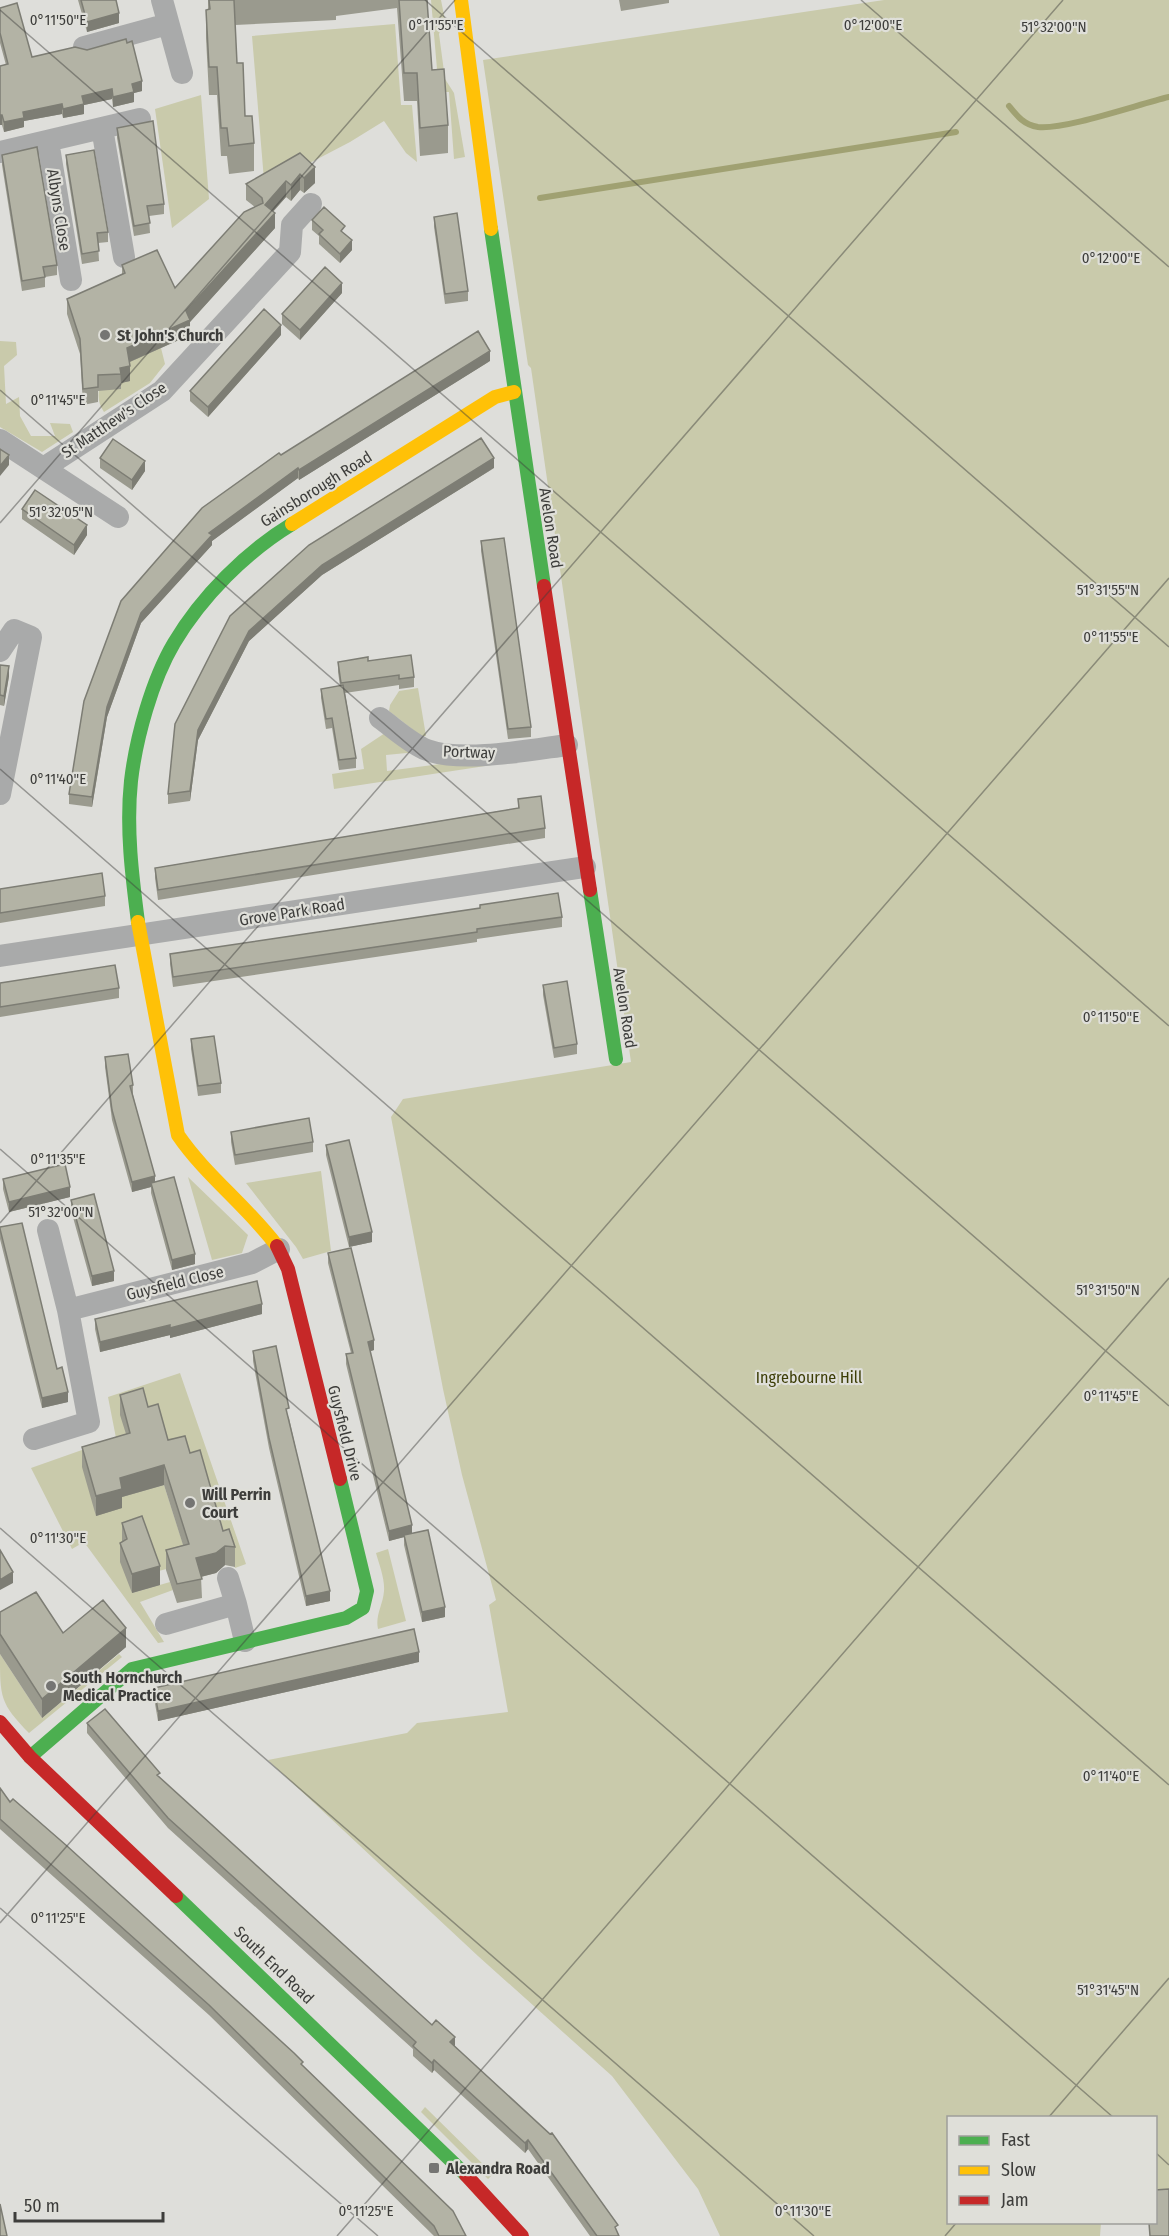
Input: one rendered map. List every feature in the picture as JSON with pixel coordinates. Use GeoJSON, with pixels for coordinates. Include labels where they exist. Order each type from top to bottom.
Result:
{"type":"FeatureCollection","features":[{"type":"Feature","properties":{"kind":"street"},"geometry":{"type":"LineString","coordinates":[[162,0],[182,73]]}},
{"type":"Feature","properties":{"kind":"street","name":"Avelon Road"},"geometry":{"type":"LineString","coordinates":[[461,0],[514,392],[616,1059]]}},
{"type":"Feature","properties":{"kind":"street"},"geometry":{"type":"LineString","coordinates":[[84,47],[168,24]]}},
{"type":"Feature","properties":{"kind":"street"},"geometry":{"type":"LineString","coordinates":[[0,152],[140,119]]}},
{"type":"Feature","properties":{"kind":"street"},"geometry":{"type":"LineString","coordinates":[[102,128],[124,257]]}},
{"type":"Feature","properties":{"kind":"street","name":"Albyns Close"},"geometry":{"type":"LineString","coordinates":[[48,141],[71,280]]}},
{"type":"Feature","properties":{"kind":"street","name":"St Matthew's Close"},"geometry":{"type":"LineString","coordinates":[[45,467],[162,391],[290,252],[292,225],[311,204]]}},
{"type":"Feature","properties":{"kind":"street","name":"Gainsborough Road"},"geometry":{"type":"LineString","coordinates":[[141,935],[129,841],[131,781],[147,706],[174,643],[217,586],[269,538],[487,402],[514,392]]}},
{"type":"Feature","properties":{"kind":"street"},"geometry":{"type":"LineString","coordinates":[[0,440],[45,467],[118,517]]}},
{"type":"Feature","properties":{"kind":"street"},"geometry":{"type":"LineString","coordinates":[[0,651],[14,630],[30,638],[0,794]]}},
{"type":"Feature","properties":{"kind":"street","name":"Portway"},"geometry":{"type":"LineString","coordinates":[[380,718],[427,750],[458,754],[499,753],[567,745]]}},
{"type":"Feature","properties":{"kind":"street","name":"Grove Park Road"},"geometry":{"type":"LineString","coordinates":[[0,956],[585,867]]}},
{"type":"Feature","properties":{"kind":"street","name":"Guysfield Drive"},"geometry":{"type":"LineString","coordinates":[[30,1757],[132,1669],[345,1618],[363,1608],[367,1591],[288,1269],[279,1249],[259,1222],[190,1153],[178,1135],[141,935]]}},
{"type":"Feature","properties":{"kind":"street"},"geometry":{"type":"LineString","coordinates":[[34,1439],[89,1422],[68,1310],[48,1230]]}},
{"type":"Feature","properties":{"kind":"street","name":"Guysfield Close"},"geometry":{"type":"LineString","coordinates":[[68,1310],[252,1263],[279,1249]]}},
{"type":"Feature","properties":{"kind":"street"},"geometry":{"type":"LineString","coordinates":[[228,1578],[245,1641]]}},
{"type":"Feature","properties":{"kind":"street"},"geometry":{"type":"LineString","coordinates":[[166,1624],[236,1604]]}},
{"type":"Feature","properties":{"kind":"street","name":"South End Road"},"geometry":{"type":"LineString","coordinates":[[0,1722],[30,1757],[387,2095],[488,2197],[522,2236]]}},
{"type":"Feature","properties":{"kind":"green space"},"geometry":{"type":"Polygon","coordinates":[[[431,0],[441,0],[445,20],[439,34],[445,79],[454,93],[465,157],[454,159],[449,92],[439,92],[431,0]]]}},
{"type":"Feature","properties":{"kind":"green space","name":"Ingrebourne Hill"},"geometry":{"type":"Polygon","coordinates":[[[884,0],[1169,0],[1169,2192],[1157,2193],[1157,2116],[947,2116],[947,2224],[1101,2224],[1100,2236],[720,2236],[698,2189],[612,2076],[478,1956],[268,1760],[407,1733],[417,1723],[508,1712],[489,1605],[496,1600],[462,1475],[443,1389],[391,1117],[403,1099],[631,1062],[531,368],[528,365],[483,60],[884,0]]]}},
{"type":"Feature","properties":{"kind":"green space"},"geometry":{"type":"Polygon","coordinates":[[[395,24],[401,105],[412,105],[417,162],[406,153],[384,121],[350,142],[258,190],[264,180],[252,36],[395,24]]]}},
{"type":"Feature","properties":{"kind":"green space"},"geometry":{"type":"Polygon","coordinates":[[[201,95],[209,199],[172,228],[155,109],[201,95]]]}},
{"type":"Feature","properties":{"kind":"green space"},"geometry":{"type":"Polygon","coordinates":[[[0,341],[16,342],[17,355],[4,366],[6,404],[19,397],[20,416],[31,436],[55,436],[50,423],[70,424],[73,432],[42,452],[0,427],[0,341]]]}},
{"type":"Feature","properties":{"kind":"green space"},"geometry":{"type":"Polygon","coordinates":[[[161,348],[165,364],[150,383],[104,412],[99,395],[107,366],[161,348]]]}},
{"type":"Feature","properties":{"kind":"green space"},"geometry":{"type":"Polygon","coordinates":[[[418,688],[426,736],[421,736],[389,711],[399,691],[418,688]]]}},
{"type":"Feature","properties":{"kind":"green space"},"geometry":{"type":"Polygon","coordinates":[[[385,733],[417,752],[386,755],[387,771],[448,763],[551,756],[334,789],[332,774],[364,769],[361,749],[385,733]]]}},
{"type":"Feature","properties":{"kind":"green space"},"geometry":{"type":"Polygon","coordinates":[[[321,1171],[331,1251],[303,1259],[246,1183],[321,1171]]]}},
{"type":"Feature","properties":{"kind":"green space"},"geometry":{"type":"Polygon","coordinates":[[[188,1177],[248,1235],[242,1253],[212,1260],[188,1177]]]}},
{"type":"Feature","properties":{"kind":"green space"},"geometry":{"type":"Polygon","coordinates":[[[180,1373],[246,1564],[235,1568],[200,1470],[135,1469],[120,1497],[164,1485],[189,1563],[155,1572],[132,1593],[170,1582],[173,1590],[140,1602],[164,1642],[158,1643],[84,1542],[72,1549],[31,1468],[116,1438],[108,1397],[180,1373]]]}},
{"type":"Feature","properties":{"kind":"green space"},"geometry":{"type":"Polygon","coordinates":[[[388,1549],[406,1621],[378,1629],[384,1586],[376,1553],[388,1549]]]}},
{"type":"Feature","properties":{"kind":"green space"},"geometry":{"type":"Polygon","coordinates":[[[0,1654],[42,1718],[119,1654],[122,1657],[29,1733],[12,1714],[4,1699],[0,1681],[0,1654]]]}},
{"type":"Feature","properties":{"kind":"green space"},"geometry":{"type":"Polygon","coordinates":[[[425,2107],[493,2174],[488,2179],[421,2112],[425,2107]]]}},
{"type":"Feature","properties":{"kind":"building"},"geometry":{"type":"Polygon","coordinates":[[[81,0],[116,0],[119,13],[87,22],[81,0]]]}},
{"type":"Feature","properties":{"kind":"building"},"geometry":{"type":"Polygon","coordinates":[[[209,0],[234,0],[237,63],[243,63],[245,116],[252,116],[254,143],[229,146],[227,128],[221,128],[217,67],[209,67],[206,10],[210,9],[209,0]]]}},
{"type":"Feature","properties":{"kind":"building"},"geometry":{"type":"Polygon","coordinates":[[[399,0],[427,0],[432,70],[444,69],[448,125],[420,128],[417,73],[404,73],[399,0]]]}},
{"type":"Feature","properties":{"kind":"building"},"geometry":{"type":"Polygon","coordinates":[[[17,3],[32,57],[75,47],[87,50],[126,39],[127,43],[132,41],[142,81],[132,84],[134,92],[113,97],[112,89],[82,96],[84,104],[63,109],[62,104],[23,112],[24,118],[4,122],[0,115],[0,66],[8,64],[0,33],[0,8],[17,3]]]}},
{"type":"Feature","properties":{"kind":"building"},"geometry":{"type":"Polygon","coordinates":[[[153,121],[164,204],[147,206],[150,223],[134,226],[117,128],[153,121]]]}},
{"type":"Feature","properties":{"kind":"building"},"geometry":{"type":"Polygon","coordinates":[[[37,147],[57,265],[43,267],[45,277],[22,281],[2,155],[37,147]]]}},
{"type":"Feature","properties":{"kind":"building"},"geometry":{"type":"Polygon","coordinates":[[[94,150],[108,232],[97,233],[99,251],[82,254],[66,155],[94,150]]]}},
{"type":"Feature","properties":{"kind":"building"},"geometry":{"type":"Polygon","coordinates":[[[300,153],[315,167],[304,178],[300,174],[291,185],[286,181],[265,205],[275,213],[186,311],[190,320],[127,348],[130,366],[120,368],[121,374],[98,375],[98,387],[83,389],[80,339],[67,299],[125,273],[122,265],[157,250],[175,288],[244,212],[263,203],[262,198],[246,184],[300,153]]]}},
{"type":"Feature","properties":{"kind":"building"},"geometry":{"type":"Polygon","coordinates":[[[324,207],[345,226],[341,231],[352,240],[340,254],[319,234],[323,230],[312,220],[324,207]]]}},
{"type":"Feature","properties":{"kind":"building"},"geometry":{"type":"Polygon","coordinates":[[[457,213],[468,291],[445,294],[434,217],[457,213]]]}},
{"type":"Feature","properties":{"kind":"building"},"geometry":{"type":"Polygon","coordinates":[[[325,267],[342,283],[300,330],[282,314],[325,267]]]}},
{"type":"Feature","properties":{"kind":"building"},"geometry":{"type":"Polygon","coordinates":[[[264,309],[281,325],[208,407],[190,391],[264,309]]]}},
{"type":"Feature","properties":{"kind":"building"},"geometry":{"type":"Polygon","coordinates":[[[478,331],[490,351],[299,470],[298,468],[209,533],[212,535],[141,613],[107,707],[92,797],[69,794],[84,701],[121,601],[202,508],[279,453],[281,455],[478,331]]]}},
{"type":"Feature","properties":{"kind":"building"},"geometry":{"type":"Polygon","coordinates":[[[481,438],[494,458],[322,565],[249,631],[198,730],[190,791],[168,794],[175,724],[230,616],[309,545],[481,438]]]}},
{"type":"Feature","properties":{"kind":"building"},"geometry":{"type":"Polygon","coordinates":[[[113,439],[145,461],[132,480],[100,458],[113,439]]]}},
{"type":"Feature","properties":{"kind":"building"},"geometry":{"type":"Polygon","coordinates":[[[0,449],[9,455],[0,466],[0,449]]]}},
{"type":"Feature","properties":{"kind":"building"},"geometry":{"type":"Polygon","coordinates":[[[35,490],[87,525],[74,545],[22,509],[35,490]]]}},
{"type":"Feature","properties":{"kind":"building"},"geometry":{"type":"Polygon","coordinates":[[[504,538],[531,727],[508,729],[481,541],[504,538]]]}},
{"type":"Feature","properties":{"kind":"building"},"geometry":{"type":"Polygon","coordinates":[[[411,655],[414,677],[399,679],[399,675],[341,683],[338,662],[368,657],[368,661],[411,655]]]}},
{"type":"Feature","properties":{"kind":"building"},"geometry":{"type":"Polygon","coordinates":[[[0,665],[9,666],[4,696],[0,695],[0,665]]]}},
{"type":"Feature","properties":{"kind":"building"},"geometry":{"type":"Polygon","coordinates":[[[343,685],[356,758],[339,760],[332,718],[326,719],[321,689],[343,685]]]}},
{"type":"Feature","properties":{"kind":"building"},"geometry":{"type":"Polygon","coordinates":[[[541,796],[545,828],[158,890],[155,868],[519,808],[518,799],[541,796]]]}},
{"type":"Feature","properties":{"kind":"building"},"geometry":{"type":"Polygon","coordinates":[[[102,873],[105,896],[0,913],[0,889],[102,873]]]}},
{"type":"Feature","properties":{"kind":"building"},"geometry":{"type":"Polygon","coordinates":[[[558,893],[562,917],[477,929],[477,932],[173,977],[170,954],[480,908],[480,905],[558,893]]]}},
{"type":"Feature","properties":{"kind":"building"},"geometry":{"type":"Polygon","coordinates":[[[115,965],[119,988],[0,1007],[0,983],[115,965]]]}},
{"type":"Feature","properties":{"kind":"building"},"geometry":{"type":"Polygon","coordinates":[[[567,981],[577,1044],[554,1048],[543,985],[567,981]]]}},
{"type":"Feature","properties":{"kind":"building"},"geometry":{"type":"Polygon","coordinates":[[[214,1036],[221,1083],[198,1086],[191,1039],[214,1036]]]}},
{"type":"Feature","properties":{"kind":"building"},"geometry":{"type":"Polygon","coordinates":[[[128,1054],[133,1085],[130,1086],[155,1176],[132,1182],[112,1110],[105,1057],[128,1054]]]}},
{"type":"Feature","properties":{"kind":"building"},"geometry":{"type":"Polygon","coordinates":[[[309,1118],[313,1142],[235,1155],[231,1132],[309,1118]]]}},
{"type":"Feature","properties":{"kind":"building"},"geometry":{"type":"Polygon","coordinates":[[[349,1140],[372,1232],[349,1237],[326,1145],[349,1140]]]}},
{"type":"Feature","properties":{"kind":"building"},"geometry":{"type":"Polygon","coordinates":[[[65,1164],[70,1187],[9,1202],[3,1179],[65,1164]]]}},
{"type":"Feature","properties":{"kind":"building"},"geometry":{"type":"Polygon","coordinates":[[[174,1177],[195,1254],[172,1260],[151,1183],[174,1177]]]}},
{"type":"Feature","properties":{"kind":"building"},"geometry":{"type":"Polygon","coordinates":[[[94,1194],[114,1271],[92,1276],[71,1200],[94,1194]]]}},
{"type":"Feature","properties":{"kind":"building"},"geometry":{"type":"Polygon","coordinates":[[[22,1223],[57,1369],[62,1367],[68,1392],[42,1398],[0,1229],[0,1227],[22,1223]]]}},
{"type":"Feature","properties":{"kind":"building"},"geometry":{"type":"Polygon","coordinates":[[[351,1248],[374,1340],[368,1342],[412,1525],[389,1531],[346,1354],[353,1353],[328,1253],[351,1248]]]}},
{"type":"Feature","properties":{"kind":"building"},"geometry":{"type":"Polygon","coordinates":[[[257,1281],[262,1304],[170,1328],[170,1325],[100,1342],[95,1319],[257,1281]]]}},
{"type":"Feature","properties":{"kind":"building"},"geometry":{"type":"Polygon","coordinates":[[[276,1346],[289,1408],[286,1409],[330,1591],[306,1596],[269,1438],[253,1351],[276,1346]]]}},
{"type":"Feature","properties":{"kind":"building"},"geometry":{"type":"Polygon","coordinates":[[[143,1388],[148,1407],[158,1404],[168,1440],[185,1436],[190,1453],[200,1450],[223,1531],[229,1529],[235,1547],[225,1546],[216,1553],[196,1558],[202,1579],[177,1584],[166,1550],[189,1544],[164,1465],[120,1478],[122,1489],[96,1496],[82,1447],[130,1433],[120,1395],[143,1388]]]}},
{"type":"Feature","properties":{"kind":"building"},"geometry":{"type":"Polygon","coordinates":[[[142,1516],[160,1566],[132,1574],[120,1543],[127,1539],[122,1523],[142,1516]]]}},
{"type":"Feature","properties":{"kind":"building"},"geometry":{"type":"Polygon","coordinates":[[[428,1530],[445,1607],[422,1612],[404,1535],[428,1530]]]}},
{"type":"Feature","properties":{"kind":"building"},"geometry":{"type":"Polygon","coordinates":[[[0,1550],[13,1572],[0,1580],[0,1550]]]}},
{"type":"Feature","properties":{"kind":"building","name":"South Hornchurch Medical Practice"},"geometry":{"type":"Polygon","coordinates":[[[36,1592],[63,1633],[103,1600],[126,1628],[42,1699],[0,1634],[0,1612],[36,1592]]]}},
{"type":"Feature","properties":{"kind":"building"},"geometry":{"type":"Polygon","coordinates":[[[414,1629],[419,1652],[158,1711],[154,1688],[414,1629]]]}},
{"type":"Feature","properties":{"kind":"building"},"geometry":{"type":"Polygon","coordinates":[[[105,1709],[160,1773],[157,1775],[432,2025],[436,2020],[455,2037],[450,2042],[550,2134],[552,2133],[618,2225],[615,2227],[619,2236],[597,2236],[528,2140],[525,2143],[434,2060],[432,2063],[413,2046],[416,2042],[168,1818],[87,1723],[105,1709]]]}},
{"type":"Feature","properties":{"kind":"building"},"geometry":{"type":"Polygon","coordinates":[[[0,1788],[10,1802],[13,1799],[67,1846],[294,2053],[303,2062],[301,2064],[453,2211],[466,2236],[439,2236],[434,2226],[209,2005],[0,1819],[0,1788]]]}},
{"type":"Feature","properties":{"kind":"building"},"geometry":{"type":"Polygon","coordinates":[[[1169,2189],[1169,2236],[1150,2236],[1149,2224],[1157,2224],[1157,2190],[1169,2189]]]}},
{"type":"Feature","properties":{"kind":"building"},"geometry":{"type":"Polygon","coordinates":[[[0,2204],[7,2236],[0,2236],[0,2204]]]}},
{"type":"Feature","properties":{"kind":"waterway"},"geometry":{"type":"LineString","coordinates":[[1009,106],[1025,122],[1038,127],[1050,127],[1083,121],[1169,97]]}},
{"type":"Feature","properties":{"kind":"waterway"},"geometry":{"type":"LineString","coordinates":[[540,198],[956,132]]}},
{"type":"Feature","properties":{"kind":"traffic: fast"},"geometry":{"type":"LineString","coordinates":[[491,229],[544,586]]}},
{"type":"Feature","properties":{"kind":"traffic: fast"},"geometry":{"type":"LineString","coordinates":[[138,922],[129,834],[131,781],[141,728],[152,692],[174,643],[212,592],[226,576],[258,548],[292,524]]}},
{"type":"Feature","properties":{"kind":"traffic: fast"},"geometry":{"type":"LineString","coordinates":[[590,890],[616,1059]]}},
{"type":"Feature","properties":{"kind":"traffic: fast"},"geometry":{"type":"LineString","coordinates":[[30,1757],[132,1669],[346,1618],[363,1608],[367,1591],[340,1479]]}},
{"type":"Feature","properties":{"kind":"traffic: fast"},"geometry":{"type":"LineString","coordinates":[[176,1896],[466,2175]]}},
{"type":"Feature","properties":{"kind":"traffic: slow"},"geometry":{"type":"LineString","coordinates":[[461,0],[491,229]]}},
{"type":"Feature","properties":{"kind":"traffic: slow"},"geometry":{"type":"LineString","coordinates":[[292,524],[495,397],[514,392]]}},
{"type":"Feature","properties":{"kind":"traffic: slow"},"geometry":{"type":"LineString","coordinates":[[138,922],[178,1135],[201,1164],[277,1246]]}},
{"type":"Feature","properties":{"kind":"traffic: jam"},"geometry":{"type":"LineString","coordinates":[[544,586],[590,890]]}},
{"type":"Feature","properties":{"kind":"traffic: jam"},"geometry":{"type":"LineString","coordinates":[[277,1246],[288,1269],[340,1479]]}},
{"type":"Feature","properties":{"kind":"traffic: jam"},"geometry":{"type":"LineString","coordinates":[[0,1722],[30,1757],[176,1896]]}},
{"type":"Feature","properties":{"kind":"traffic: jam"},"geometry":{"type":"LineString","coordinates":[[466,2175],[522,2236]]}},
{"type":"Feature","properties":{"kind":"place","name":"St John's Church"},"geometry":{"type":"Point","coordinates":[105,335]}},
{"type":"Feature","properties":{"kind":"place","name":"Will Perrin Court"},"geometry":{"type":"Point","coordinates":[190,1503]}},
{"type":"Feature","properties":{"kind":"place","name":"South Hornchurch Medical Practice"},"geometry":{"type":"Point","coordinates":[51,1686]}},
{"type":"Feature","properties":{"kind":"place","name":"Alexandra Road"},"geometry":{"type":"Point","coordinates":[434,2168]}}]}
